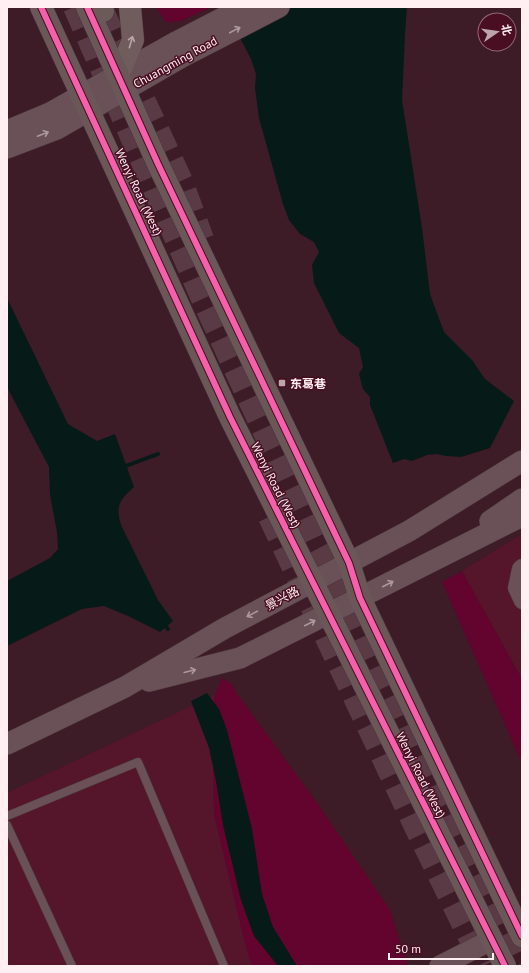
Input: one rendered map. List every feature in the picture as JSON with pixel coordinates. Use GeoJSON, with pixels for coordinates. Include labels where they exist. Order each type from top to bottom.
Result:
{"type":"FeatureCollection","features":[{"type":"Feature","properties":{"kind":"main road","name":"Wenyi Road (West)"},"geometry":{"type":"LineString","coordinates":[[41,7],[230,416],[505,966]]}},
{"type":"Feature","properties":{"kind":"main road"},"geometry":{"type":"LineString","coordinates":[[121,82],[133,40],[130,7]]}},
{"type":"Feature","properties":{"kind":"main road","name":"Wenyi Road (West)"},"geometry":{"type":"LineString","coordinates":[[97,8],[121,82],[158,164],[349,563],[360,598],[522,936]]}},
{"type":"Feature","properties":{"kind":"street","name":"Chuangming Road"},"geometry":{"type":"LineString","coordinates":[[7,148],[57,129],[85,103],[244,7]]}},
{"type":"Feature","properties":{"kind":"street","name":"Chuangming Road"},"geometry":{"type":"LineString","coordinates":[[182,45],[279,7]]}},
{"type":"Feature","properties":{"kind":"street","name":"Chuangming Road"},"geometry":{"type":"LineString","coordinates":[[7,131],[50,113],[85,103]]}},
{"type":"Feature","properties":{"kind":"street","name":"景兴路"},"geometry":{"type":"LineString","coordinates":[[7,744],[125,687],[225,628],[409,531],[522,461]]}},
{"type":"Feature","properties":{"kind":"street"},"geometry":{"type":"LineString","coordinates":[[409,531],[491,494],[522,476]]}},
{"type":"Feature","properties":{"kind":"street"},"geometry":{"type":"LineString","coordinates":[[430,563],[522,499]]}},
{"type":"Feature","properties":{"kind":"street","name":"景兴路"},"geometry":{"type":"LineString","coordinates":[[125,687],[240,658],[522,516]]}},
{"type":"Feature","properties":{"kind":"street"},"geometry":{"type":"LineString","coordinates":[[522,567],[520,569],[516,588],[522,601]]}},
{"type":"Feature","properties":{"kind":"street"},"geometry":{"type":"LineString","coordinates":[[440,966],[491,940]]}},
{"type":"Feature","properties":{"kind":"lane"},"geometry":{"type":"LineString","coordinates":[[7,816],[138,762],[224,966]]}},
{"type":"Feature","properties":{"kind":"lane"},"geometry":{"type":"LineString","coordinates":[[7,825],[72,966]]}},
{"type":"Feature","properties":{"kind":"shaded area"},"geometry":{"type":"Polygon","coordinates":[[[156,7],[212,7],[181,21],[166,22],[156,7]]]}},
{"type":"Feature","properties":{"kind":"shaded area"},"geometry":{"type":"Polygon","coordinates":[[[237,7],[407,7],[402,100],[422,228],[430,294],[444,332],[472,360],[485,379],[514,401],[490,448],[461,457],[437,454],[427,455],[412,461],[404,459],[393,463],[370,405],[370,397],[363,389],[359,374],[363,367],[359,348],[339,333],[314,283],[312,265],[319,252],[314,242],[300,234],[289,220],[283,204],[259,118],[255,88],[256,74],[251,59],[239,36],[237,7]]]}},
{"type":"Feature","properties":{"kind":"shaded area"},"geometry":{"type":"Polygon","coordinates":[[[7,298],[68,424],[97,441],[115,434],[134,487],[120,503],[119,518],[121,525],[158,600],[173,621],[160,632],[104,606],[82,609],[7,646],[7,581],[50,558],[58,549],[57,532],[50,495],[49,467],[7,387],[7,298]]]}},
{"type":"Feature","properties":{"kind":"shaded area"},"geometry":{"type":"Polygon","coordinates":[[[522,534],[522,679],[462,571],[522,534]]]}},
{"type":"Feature","properties":{"kind":"shaded area"},"geometry":{"type":"Polygon","coordinates":[[[462,571],[522,679],[522,763],[442,582],[462,571]]]}},
{"type":"Feature","properties":{"kind":"shaded area"},"geometry":{"type":"Polygon","coordinates":[[[222,678],[232,684],[238,695],[318,804],[390,910],[408,966],[252,966],[245,943],[214,814],[212,709],[215,695],[222,678]]]}},
{"type":"Feature","properties":{"kind":"shaded area"},"geometry":{"type":"Polygon","coordinates":[[[207,693],[219,709],[227,730],[252,829],[262,894],[273,927],[297,966],[278,966],[254,936],[241,900],[223,825],[209,748],[191,701],[207,693]]]}},
{"type":"Feature","properties":{"kind":"shaded area"},"geometry":{"type":"Polygon","coordinates":[[[215,695],[212,709],[214,814],[245,943],[252,966],[7,966],[7,793],[215,695]]]}},
{"type":"Feature","properties":{"kind":"waterway"},"geometry":{"type":"LineString","coordinates":[[123,467],[158,454]]}},
{"type":"Feature","properties":{"kind":"waterway"},"geometry":{"type":"LineString","coordinates":[[163,623],[168,629]]}},
{"type":"Feature","properties":{"kind":"tunnel"},"geometry":{"type":"LineString","coordinates":[[74,7],[202,299],[447,821],[518,966]]}},
{"type":"Feature","properties":{"kind":"tunnel"},"geometry":{"type":"LineString","coordinates":[[103,11],[182,181],[203,239]]}},
{"type":"Feature","properties":{"kind":"tunnel"},"geometry":{"type":"LineString","coordinates":[[269,517],[416,829],[483,966]]}},
{"type":"Feature","properties":{"kind":"cycle path"},"geometry":{"type":"LineString","coordinates":[[41,7],[230,417],[505,966]]}},
{"type":"Feature","properties":{"kind":"cycle path"},"geometry":{"type":"LineString","coordinates":[[87,7],[158,164],[349,563],[360,598],[522,936]]}},
{"type":"Feature","properties":{"kind":"place","name":"东葛巷"},"geometry":{"type":"Point","coordinates":[282,383]}}]}
